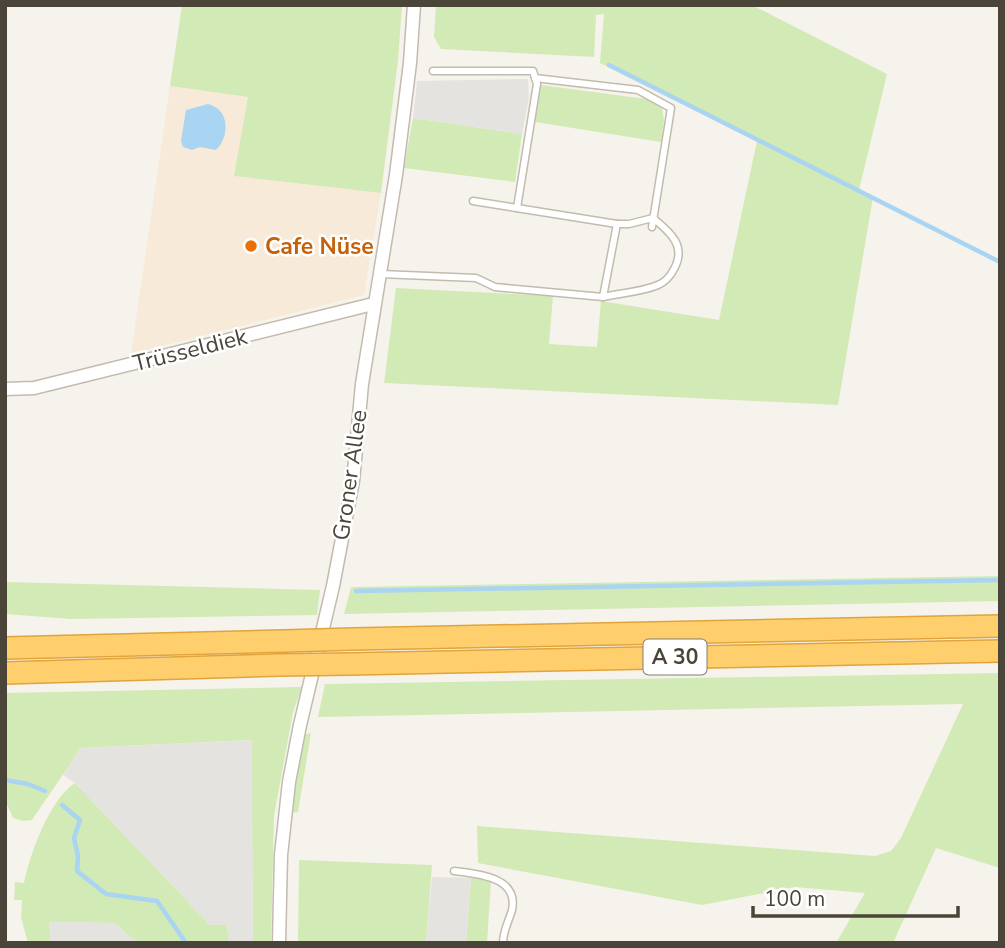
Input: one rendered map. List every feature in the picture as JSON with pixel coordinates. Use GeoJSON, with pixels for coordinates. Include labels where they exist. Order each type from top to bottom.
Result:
{"type":"FeatureCollection","features":[{"type":"Feature","properties":{"kind":"highway","name":"A 30"},"geometry":{"type":"LineString","coordinates":[[5,648],[1000,626]]}},
{"type":"Feature","properties":{"kind":"highway","name":"A 30"},"geometry":{"type":"LineString","coordinates":[[5,673],[1000,651]]}},
{"type":"Feature","properties":{"kind":"street","name":"Groner Allee"},"geometry":{"type":"LineString","coordinates":[[279,943],[281,855],[289,782],[333,586],[350,494],[373,304],[396,175],[410,64],[414,5]]}},
{"type":"Feature","properties":{"kind":"street","name":"Trüsseldiek"},"geometry":{"type":"LineString","coordinates":[[5,389],[46,385],[373,304]]}},
{"type":"Feature","properties":{"kind":"lane"},"geometry":{"type":"LineString","coordinates":[[433,71],[533,71],[537,84],[517,208]]}},
{"type":"Feature","properties":{"kind":"lane"},"geometry":{"type":"LineString","coordinates":[[535,78],[638,90],[671,108],[652,227]]}},
{"type":"Feature","properties":{"kind":"lane"},"geometry":{"type":"LineString","coordinates":[[473,201],[617,224],[653,218]]}},
{"type":"Feature","properties":{"kind":"lane"},"geometry":{"type":"LineString","coordinates":[[378,274],[477,278],[495,287],[603,297],[659,285],[671,274],[677,263],[679,250],[676,240],[653,218]]}},
{"type":"Feature","properties":{"kind":"lane"},"geometry":{"type":"LineString","coordinates":[[603,297],[617,224]]}},
{"type":"Feature","properties":{"kind":"lane"},"geometry":{"type":"LineString","coordinates":[[454,871],[497,879],[507,887],[513,907],[505,927],[503,943]]}},
{"type":"Feature","properties":{"kind":"shaded area"},"geometry":{"type":"Polygon","coordinates":[[[528,79],[529,98],[522,134],[413,118],[417,81],[528,79]]]}},
{"type":"Feature","properties":{"kind":"shaded area"},"geometry":{"type":"Polygon","coordinates":[[[170,86],[248,97],[235,176],[381,193],[364,295],[131,354],[170,86]]]}},
{"type":"Feature","properties":{"kind":"shaded area"},"geometry":{"type":"Polygon","coordinates":[[[252,740],[253,943],[229,943],[227,925],[210,925],[75,783],[63,775],[81,748],[252,740]]]}},
{"type":"Feature","properties":{"kind":"shaded area"},"geometry":{"type":"Polygon","coordinates":[[[432,877],[471,878],[466,943],[426,943],[432,877]]]}},
{"type":"Feature","properties":{"kind":"shaded area"},"geometry":{"type":"Polygon","coordinates":[[[49,922],[114,923],[138,943],[50,943],[49,922]]]}},
{"type":"Feature","properties":{"kind":"green space"},"geometry":{"type":"Polygon","coordinates":[[[182,5],[402,5],[398,61],[381,193],[234,176],[248,97],[170,86],[182,5]]]}},
{"type":"Feature","properties":{"kind":"green space"},"geometry":{"type":"Polygon","coordinates":[[[436,5],[752,5],[887,74],[859,190],[873,197],[838,405],[384,383],[396,288],[553,296],[549,344],[597,347],[601,301],[719,320],[757,141],[600,63],[604,14],[596,15],[594,57],[441,49],[434,37],[436,5]]]}},
{"type":"Feature","properties":{"kind":"green space"},"geometry":{"type":"Polygon","coordinates":[[[541,85],[646,99],[662,108],[664,120],[661,142],[535,122],[541,85]]]}},
{"type":"Feature","properties":{"kind":"green space"},"geometry":{"type":"Polygon","coordinates":[[[413,118],[522,134],[515,182],[404,168],[413,118]]]}},
{"type":"Feature","properties":{"kind":"green space"},"geometry":{"type":"Polygon","coordinates":[[[1000,576],[1000,601],[344,614],[351,587],[1000,576]]]}},
{"type":"Feature","properties":{"kind":"green space"},"geometry":{"type":"Polygon","coordinates":[[[5,582],[320,590],[317,615],[71,619],[5,614],[5,582]]]}},
{"type":"Feature","properties":{"kind":"green space"},"geometry":{"type":"Polygon","coordinates":[[[1000,673],[1000,868],[936,848],[893,943],[836,943],[865,893],[795,887],[702,905],[478,863],[477,826],[875,856],[891,851],[901,838],[963,704],[318,717],[325,684],[1000,673]]]}},
{"type":"Feature","properties":{"kind":"green space"},"geometry":{"type":"Polygon","coordinates":[[[302,687],[293,712],[274,816],[271,943],[253,943],[251,740],[81,748],[32,820],[13,818],[5,800],[5,693],[302,687]]]}},
{"type":"Feature","properties":{"kind":"green space"},"geometry":{"type":"Polygon","coordinates":[[[311,733],[298,812],[289,813],[304,735],[311,733]]]}},
{"type":"Feature","properties":{"kind":"green space"},"geometry":{"type":"Polygon","coordinates":[[[75,783],[210,925],[227,925],[229,943],[138,943],[114,923],[50,922],[50,943],[28,943],[21,917],[22,900],[14,900],[15,882],[24,883],[36,843],[49,814],[75,783]]]}},
{"type":"Feature","properties":{"kind":"green space"},"geometry":{"type":"Polygon","coordinates":[[[299,860],[432,865],[426,943],[298,943],[299,860]]]}},
{"type":"Feature","properties":{"kind":"green space"},"geometry":{"type":"Polygon","coordinates":[[[471,878],[491,880],[487,943],[466,943],[471,878]]]}},
{"type":"Feature","properties":{"kind":"water"},"geometry":{"type":"Polygon","coordinates":[[[208,104],[221,111],[224,117],[225,131],[221,144],[216,150],[200,147],[192,150],[183,147],[181,141],[186,110],[208,104]]]}},
{"type":"Feature","properties":{"kind":"waterway"},"geometry":{"type":"LineString","coordinates":[[609,65],[1000,262]]}},
{"type":"Feature","properties":{"kind":"waterway"},"geometry":{"type":"LineString","coordinates":[[356,591],[1000,580]]}},
{"type":"Feature","properties":{"kind":"waterway"},"geometry":{"type":"LineString","coordinates":[[5,780],[28,784],[45,791]]}},
{"type":"Feature","properties":{"kind":"waterway"},"geometry":{"type":"LineString","coordinates":[[62,805],[80,820],[74,838],[78,856],[77,871],[106,894],[157,901],[186,943]]}},
{"type":"Feature","properties":{"kind":"place","name":"Cafe Nüse"},"geometry":{"type":"Point","coordinates":[251,246]}}]}
